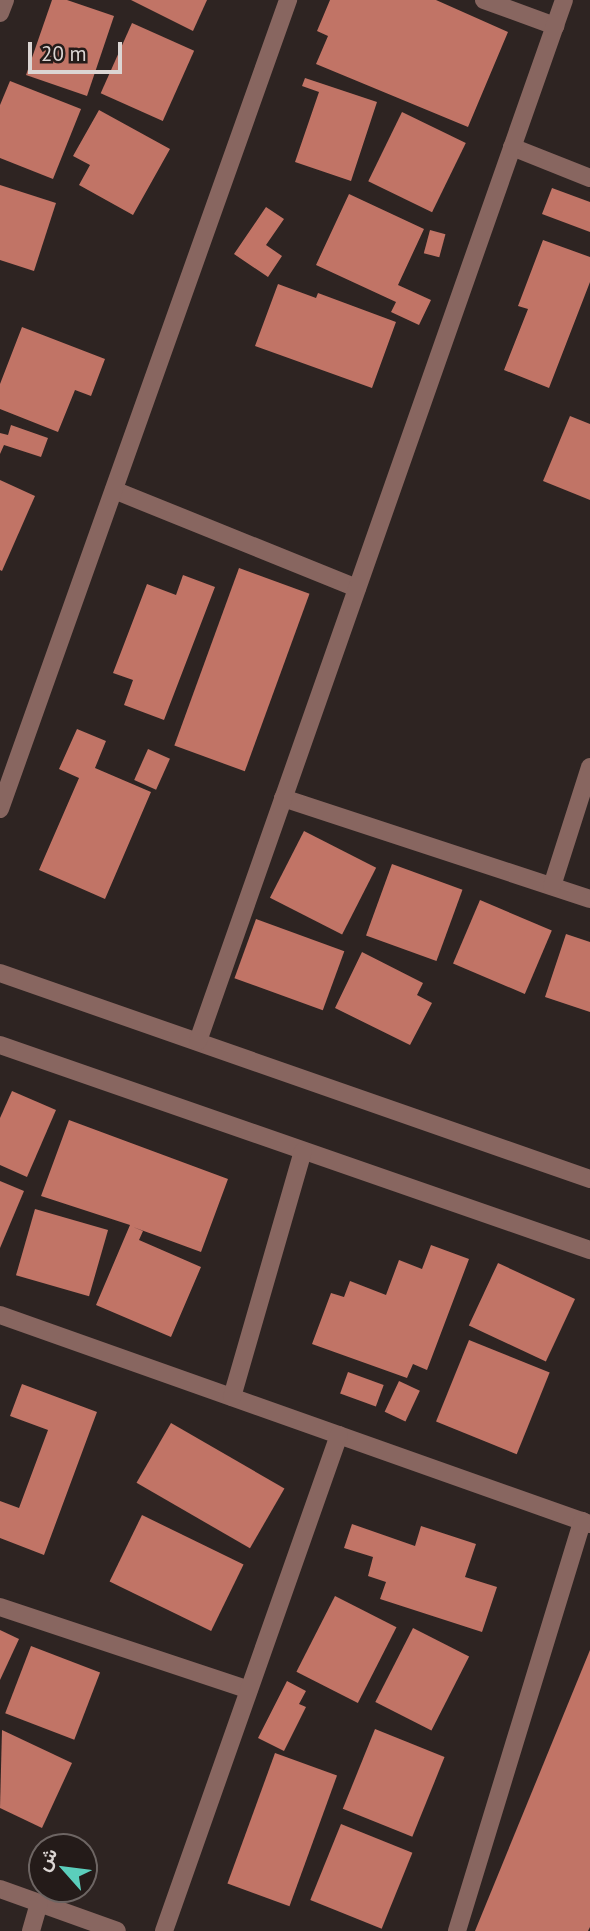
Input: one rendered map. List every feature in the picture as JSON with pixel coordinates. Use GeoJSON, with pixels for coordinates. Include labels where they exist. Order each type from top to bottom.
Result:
{"type":"FeatureCollection","features":[{"type":"Feature","properties":{"kind":"street"},"geometry":{"type":"LineString","coordinates":[[0,13],[5,0]]}},
{"type":"Feature","properties":{"kind":"street"},"geometry":{"type":"LineString","coordinates":[[0,809],[288,0]]}},
{"type":"Feature","properties":{"kind":"street"},"geometry":{"type":"LineString","coordinates":[[484,0],[555,26]]}},
{"type":"Feature","properties":{"kind":"street"},"geometry":{"type":"LineString","coordinates":[[198,1041],[564,0]]}},
{"type":"Feature","properties":{"kind":"street"},"geometry":{"type":"LineString","coordinates":[[512,147],[590,177]]}},
{"type":"Feature","properties":{"kind":"street"},"geometry":{"type":"LineString","coordinates":[[114,490],[357,588]]}},
{"type":"Feature","properties":{"kind":"street"},"geometry":{"type":"LineString","coordinates":[[552,886],[590,767]]}},
{"type":"Feature","properties":{"kind":"street"},"geometry":{"type":"LineString","coordinates":[[283,798],[590,899]]}},
{"type":"Feature","properties":{"kind":"street"},"geometry":{"type":"LineString","coordinates":[[0,973],[590,1179]]}},
{"type":"Feature","properties":{"kind":"street"},"geometry":{"type":"LineString","coordinates":[[0,1045],[590,1250]]}},
{"type":"Feature","properties":{"kind":"street"},"geometry":{"type":"LineString","coordinates":[[232,1397],[303,1151]]}},
{"type":"Feature","properties":{"kind":"street"},"geometry":{"type":"LineString","coordinates":[[0,1315],[586,1522],[457,1931]]}},
{"type":"Feature","properties":{"kind":"street"},"geometry":{"type":"LineString","coordinates":[[164,1931],[339,1435]]}},
{"type":"Feature","properties":{"kind":"street"},"geometry":{"type":"LineString","coordinates":[[0,1607],[249,1690]]}},
{"type":"Feature","properties":{"kind":"street"},"geometry":{"type":"LineString","coordinates":[[0,1889],[28,1899]]}},
{"type":"Feature","properties":{"kind":"street"},"geometry":{"type":"LineString","coordinates":[[30,1931],[40,1903],[117,1931]]}},
{"type":"Feature","properties":{"kind":"building"},"geometry":{"type":"Polygon","coordinates":[[[52,0],[67,0],[114,16],[87,96],[26,75],[52,0]]]}},
{"type":"Feature","properties":{"kind":"building"},"geometry":{"type":"Polygon","coordinates":[[[131,0],[207,0],[193,31],[131,0]]]}},
{"type":"Feature","properties":{"kind":"building"},"geometry":{"type":"Polygon","coordinates":[[[330,0],[436,0],[508,32],[468,127],[316,64],[328,36],[317,31],[330,0]]]}},
{"type":"Feature","properties":{"kind":"building"},"geometry":{"type":"Polygon","coordinates":[[[132,23],[194,51],[163,121],[101,93],[132,23]]]}},
{"type":"Feature","properties":{"kind":"building"},"geometry":{"type":"Polygon","coordinates":[[[305,78],[377,102],[351,181],[295,162],[319,92],[302,86],[305,78]]]}},
{"type":"Feature","properties":{"kind":"building"},"geometry":{"type":"Polygon","coordinates":[[[10,81],[81,109],[53,179],[0,158],[0,105],[10,81]]]}},
{"type":"Feature","properties":{"kind":"building"},"geometry":{"type":"Polygon","coordinates":[[[99,110],[170,149],[133,215],[79,185],[90,165],[73,156],[99,110]]]}},
{"type":"Feature","properties":{"kind":"building"},"geometry":{"type":"Polygon","coordinates":[[[402,112],[466,143],[432,212],[368,181],[402,112]]]}},
{"type":"Feature","properties":{"kind":"building"},"geometry":{"type":"Polygon","coordinates":[[[0,185],[56,203],[34,271],[0,260],[0,185]]]}},
{"type":"Feature","properties":{"kind":"building"},"geometry":{"type":"Polygon","coordinates":[[[552,188],[590,202],[590,232],[542,214],[552,188]]]}},
{"type":"Feature","properties":{"kind":"building"},"geometry":{"type":"Polygon","coordinates":[[[349,194],[424,229],[398,285],[431,300],[419,325],[391,312],[396,302],[316,265],[349,194]]]}},
{"type":"Feature","properties":{"kind":"building"},"geometry":{"type":"Polygon","coordinates":[[[266,207],[284,219],[266,245],[282,256],[268,277],[234,254],[266,207]]]}},
{"type":"Feature","properties":{"kind":"building"},"geometry":{"type":"Polygon","coordinates":[[[430,230],[445,234],[439,257],[424,253],[430,230]]]}},
{"type":"Feature","properties":{"kind":"building"},"geometry":{"type":"Polygon","coordinates":[[[543,240],[590,257],[590,282],[549,388],[504,370],[528,309],[518,306],[543,240]]]}},
{"type":"Feature","properties":{"kind":"building"},"geometry":{"type":"Polygon","coordinates":[[[278,284],[316,298],[318,293],[396,322],[372,388],[255,346],[278,284]]]}},
{"type":"Feature","properties":{"kind":"building"},"geometry":{"type":"Polygon","coordinates":[[[22,327],[105,359],[91,396],[75,390],[58,432],[0,409],[0,384],[22,327]]]}},
{"type":"Feature","properties":{"kind":"building"},"geometry":{"type":"Polygon","coordinates":[[[570,416],[590,424],[590,500],[543,481],[570,416]]]}},
{"type":"Feature","properties":{"kind":"building"},"geometry":{"type":"Polygon","coordinates":[[[11,425],[48,438],[41,457],[4,445],[0,454],[0,433],[8,435],[11,425]]]}},
{"type":"Feature","properties":{"kind":"building"},"geometry":{"type":"Polygon","coordinates":[[[0,480],[35,496],[2,571],[0,570],[0,480]]]}},
{"type":"Feature","properties":{"kind":"building"},"geometry":{"type":"Polygon","coordinates":[[[239,568],[309,594],[245,771],[174,746],[239,568]]]}},
{"type":"Feature","properties":{"kind":"building"},"geometry":{"type":"Polygon","coordinates":[[[183,575],[215,587],[164,720],[124,705],[133,680],[113,673],[147,584],[176,595],[183,575]]]}},
{"type":"Feature","properties":{"kind":"building"},"geometry":{"type":"Polygon","coordinates":[[[77,729],[106,741],[95,768],[151,792],[105,899],[39,870],[79,778],[59,769],[77,729]]]}},
{"type":"Feature","properties":{"kind":"building"},"geometry":{"type":"Polygon","coordinates":[[[148,749],[170,759],[156,790],[134,780],[148,749]]]}},
{"type":"Feature","properties":{"kind":"building"},"geometry":{"type":"Polygon","coordinates":[[[304,831],[376,868],[342,935],[270,898],[304,831]]]}},
{"type":"Feature","properties":{"kind":"building"},"geometry":{"type":"Polygon","coordinates":[[[392,864],[462,890],[436,961],[366,935],[392,864]]]}},
{"type":"Feature","properties":{"kind":"building"},"geometry":{"type":"Polygon","coordinates":[[[480,900],[552,930],[525,994],[453,964],[480,900]]]}},
{"type":"Feature","properties":{"kind":"building"},"geometry":{"type":"Polygon","coordinates":[[[256,919],[344,951],[323,1010],[234,978],[256,919]]]}},
{"type":"Feature","properties":{"kind":"building"},"geometry":{"type":"Polygon","coordinates":[[[566,934],[590,942],[590,1012],[545,997],[566,934]]]}},
{"type":"Feature","properties":{"kind":"building"},"geometry":{"type":"Polygon","coordinates":[[[362,952],[423,983],[417,995],[432,1003],[410,1045],[335,1008],[362,952]]]}},
{"type":"Feature","properties":{"kind":"building"},"geometry":{"type":"Polygon","coordinates":[[[12,1091],[56,1110],[27,1177],[0,1165],[0,1118],[12,1091]]]}},
{"type":"Feature","properties":{"kind":"building"},"geometry":{"type":"Polygon","coordinates":[[[69,1120],[228,1179],[201,1252],[133,1227],[143,1231],[139,1240],[201,1267],[171,1337],[96,1305],[130,1225],[41,1196],[69,1120]]]}},
{"type":"Feature","properties":{"kind":"building"},"geometry":{"type":"Polygon","coordinates":[[[0,1181],[24,1191],[0,1248],[0,1181]]]}},
{"type":"Feature","properties":{"kind":"building"},"geometry":{"type":"Polygon","coordinates":[[[35,1209],[108,1230],[89,1296],[16,1275],[35,1209]]]}},
{"type":"Feature","properties":{"kind":"building"},"geometry":{"type":"Polygon","coordinates":[[[431,1245],[469,1259],[427,1370],[413,1364],[407,1378],[312,1344],[331,1293],[344,1297],[350,1281],[386,1295],[399,1260],[422,1269],[431,1245]]]}},
{"type":"Feature","properties":{"kind":"building"},"geometry":{"type":"Polygon","coordinates":[[[498,1263],[575,1299],[546,1361],[469,1326],[498,1263]]]}},
{"type":"Feature","properties":{"kind":"building"},"geometry":{"type":"Polygon","coordinates":[[[469,1340],[550,1373],[517,1454],[436,1422],[469,1340]]]}},
{"type":"Feature","properties":{"kind":"building"},"geometry":{"type":"Polygon","coordinates":[[[348,1372],[384,1385],[376,1407],[340,1394],[348,1372]]]}},
{"type":"Feature","properties":{"kind":"building"},"geometry":{"type":"Polygon","coordinates":[[[399,1381],[420,1391],[405,1422],[385,1412],[399,1381]]]}},
{"type":"Feature","properties":{"kind":"building"},"geometry":{"type":"Polygon","coordinates":[[[22,1384],[97,1412],[44,1555],[0,1538],[0,1501],[19,1508],[48,1430],[10,1416],[22,1384]]]}},
{"type":"Feature","properties":{"kind":"building"},"geometry":{"type":"Polygon","coordinates":[[[171,1423],[284,1488],[250,1548],[136,1483],[171,1423]]]}},
{"type":"Feature","properties":{"kind":"building"},"geometry":{"type":"Polygon","coordinates":[[[142,1515],[244,1565],[211,1631],[110,1582],[142,1515]]]}},
{"type":"Feature","properties":{"kind":"building"},"geometry":{"type":"Polygon","coordinates":[[[352,1524],[415,1546],[421,1526],[476,1544],[465,1577],[497,1587],[482,1632],[380,1599],[386,1582],[368,1576],[373,1557],[344,1548],[352,1524]]]}},
{"type":"Feature","properties":{"kind":"building"},"geometry":{"type":"Polygon","coordinates":[[[335,1596],[396,1627],[358,1703],[296,1672],[335,1596]]]}},
{"type":"Feature","properties":{"kind":"building"},"geometry":{"type":"Polygon","coordinates":[[[413,1628],[469,1657],[431,1731],[375,1702],[413,1628]]]}},
{"type":"Feature","properties":{"kind":"building"},"geometry":{"type":"Polygon","coordinates":[[[0,1630],[19,1639],[0,1680],[0,1630]]]}},
{"type":"Feature","properties":{"kind":"building"},"geometry":{"type":"Polygon","coordinates":[[[31,1646],[100,1673],[74,1740],[5,1713],[31,1646]]]}},
{"type":"Feature","properties":{"kind":"building"},"geometry":{"type":"Polygon","coordinates":[[[590,1650],[590,1927],[588,1931],[475,1931],[590,1650]]]}},
{"type":"Feature","properties":{"kind":"building"},"geometry":{"type":"Polygon","coordinates":[[[287,1681],[306,1691],[299,1704],[306,1707],[284,1751],[258,1738],[287,1681]]]}},
{"type":"Feature","properties":{"kind":"building"},"geometry":{"type":"Polygon","coordinates":[[[375,1729],[445,1757],[412,1837],[343,1809],[375,1729]]]}},
{"type":"Feature","properties":{"kind":"building"},"geometry":{"type":"Polygon","coordinates":[[[2,1730],[72,1763],[42,1828],[0,1808],[2,1730]]]}},
{"type":"Feature","properties":{"kind":"building"},"geometry":{"type":"Polygon","coordinates":[[[275,1753],[337,1776],[289,1906],[227,1884],[275,1753]]]}},
{"type":"Feature","properties":{"kind":"building"},"geometry":{"type":"Polygon","coordinates":[[[341,1824],[412,1853],[382,1929],[310,1900],[341,1824]]]}}]}
